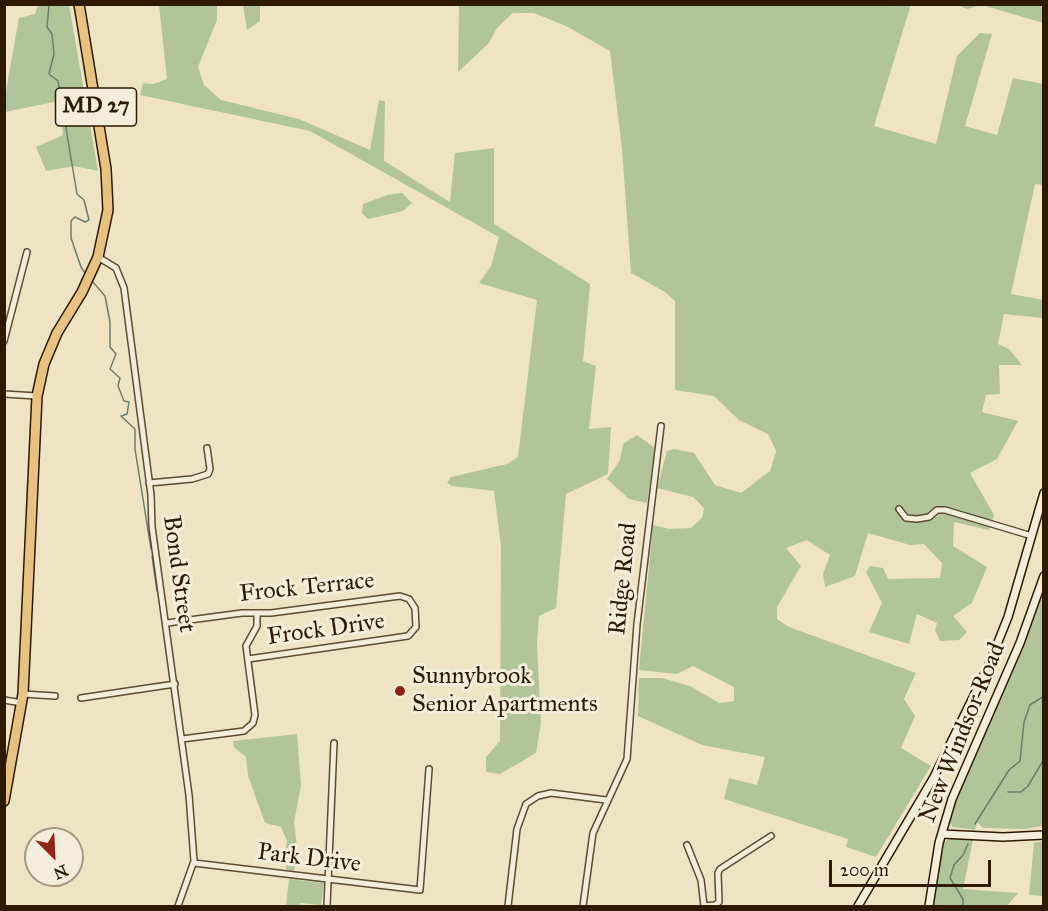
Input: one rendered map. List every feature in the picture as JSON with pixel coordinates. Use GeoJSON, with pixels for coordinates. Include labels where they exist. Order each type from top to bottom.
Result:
{"type":"FeatureCollection","features":[{"type":"Feature","properties":{"kind":"highway","name":"MD 27"},"geometry":{"type":"LineString","coordinates":[[4,801],[23,699],[37,396],[50,347],[98,257],[106,221],[108,190],[79,4]]}},
{"type":"Feature","properties":{"kind":"street"},"geometry":{"type":"LineString","coordinates":[[4,341],[27,252]]}},
{"type":"Feature","properties":{"kind":"street","name":"Bond Street"},"geometry":{"type":"LineString","coordinates":[[98,257],[116,268],[124,288],[149,483],[152,527],[193,825],[194,863],[178,906]]}},
{"type":"Feature","properties":{"kind":"street"},"geometry":{"type":"LineString","coordinates":[[4,394],[37,396]]}},
{"type":"Feature","properties":{"kind":"street","name":"Ridge Road"},"geometry":{"type":"LineString","coordinates":[[583,906],[592,832],[606,800],[620,778],[627,759],[637,624],[661,426]]}},
{"type":"Feature","properties":{"kind":"street"},"geometry":{"type":"LineString","coordinates":[[149,483],[192,479],[208,474],[210,469],[207,448]]}},
{"type":"Feature","properties":{"kind":"street"},"geometry":{"type":"LineString","coordinates":[[858,906],[934,777],[992,658],[1008,617],[1044,493]]}},
{"type":"Feature","properties":{"kind":"street"},"geometry":{"type":"LineString","coordinates":[[899,509],[904,517],[910,519],[929,517],[934,511],[945,510],[1032,536]]}},
{"type":"Feature","properties":{"kind":"street","name":"New Windsor Road"},"geometry":{"type":"LineString","coordinates":[[929,906],[942,834],[962,775],[1020,643],[1044,576]]}},
{"type":"Feature","properties":{"kind":"street","name":"Frock Terrace"},"geometry":{"type":"LineString","coordinates":[[167,623],[403,596],[414,605],[415,629],[408,636]]}},
{"type":"Feature","properties":{"kind":"street"},"geometry":{"type":"LineString","coordinates":[[182,739],[244,731],[251,727],[255,715],[246,644],[257,626],[257,614]]}},
{"type":"Feature","properties":{"kind":"street","name":"Frock Drive"},"geometry":{"type":"LineString","coordinates":[[248,659],[408,636]]}},
{"type":"Feature","properties":{"kind":"street"},"geometry":{"type":"LineString","coordinates":[[81,698],[175,684]]}},
{"type":"Feature","properties":{"kind":"street"},"geometry":{"type":"LineString","coordinates":[[4,700],[55,696]]}},
{"type":"Feature","properties":{"kind":"street"},"geometry":{"type":"LineString","coordinates":[[327,906],[330,880],[334,743]]}},
{"type":"Feature","properties":{"kind":"street","name":"Park Drive"},"geometry":{"type":"LineString","coordinates":[[194,863],[420,890],[429,769]]}},
{"type":"Feature","properties":{"kind":"street"},"geometry":{"type":"LineString","coordinates":[[508,906],[517,829],[526,804],[538,796],[551,793],[606,800]]}},
{"type":"Feature","properties":{"kind":"street"},"geometry":{"type":"LineString","coordinates":[[942,834],[1003,837],[1044,835]]}},
{"type":"Feature","properties":{"kind":"street"},"geometry":{"type":"LineString","coordinates":[[687,845],[702,880],[704,906],[715,905],[719,902],[718,873],[720,869],[771,836]]}},
{"type":"Feature","properties":{"kind":"green space"},"geometry":{"type":"Polygon","coordinates":[[[911,4],[874,126],[936,144],[957,56],[980,33],[992,34],[965,126],[997,135],[1013,78],[1043,84],[1043,185],[1035,184],[1011,294],[1043,300],[1043,318],[1004,314],[998,344],[1009,349],[1022,365],[999,365],[1000,394],[986,395],[982,412],[1018,421],[997,459],[970,473],[994,515],[989,530],[954,522],[953,546],[987,567],[972,603],[953,616],[967,632],[959,640],[940,641],[935,630],[937,623],[917,614],[909,644],[869,632],[882,603],[866,572],[870,566],[883,568],[888,579],[940,578],[942,563],[924,544],[910,545],[868,533],[855,576],[825,587],[823,574],[830,555],[807,540],[786,548],[801,566],[777,607],[777,619],[789,627],[916,673],[904,699],[915,716],[901,748],[931,766],[876,857],[846,847],[848,839],[724,799],[729,778],[757,785],[765,757],[702,745],[638,716],[639,678],[662,678],[690,686],[719,703],[734,701],[734,687],[693,666],[677,674],[639,670],[653,525],[669,529],[691,528],[702,518],[704,508],[693,497],[657,488],[667,451],[674,449],[694,453],[715,485],[741,493],[770,471],[776,451],[768,434],[739,420],[714,396],[675,390],[675,301],[665,292],[631,273],[622,149],[610,51],[566,26],[534,13],[513,13],[497,28],[488,44],[458,72],[459,5],[911,4]]]}},
{"type":"Feature","properties":{"kind":"green space"},"geometry":{"type":"Polygon","coordinates":[[[38,5],[69,5],[98,171],[74,166],[46,171],[36,147],[63,135],[59,101],[5,112],[5,97],[19,18],[35,14],[38,5]]]}},
{"type":"Feature","properties":{"kind":"green space"},"geometry":{"type":"Polygon","coordinates":[[[159,5],[217,5],[217,20],[198,67],[204,85],[221,100],[299,119],[370,150],[379,100],[385,101],[384,161],[450,202],[455,153],[494,148],[494,224],[590,284],[583,361],[596,366],[589,429],[611,427],[608,474],[566,494],[556,608],[539,616],[537,645],[541,723],[536,753],[500,774],[486,772],[486,757],[500,741],[501,546],[494,491],[452,486],[447,483],[451,477],[507,464],[518,457],[537,300],[479,283],[491,266],[499,237],[310,131],[140,95],[143,83],[153,84],[167,79],[159,5]]]}},
{"type":"Feature","properties":{"kind":"green space"},"geometry":{"type":"Polygon","coordinates":[[[243,5],[260,5],[260,21],[247,30],[243,5]]]}},
{"type":"Feature","properties":{"kind":"green space"},"geometry":{"type":"Polygon","coordinates":[[[957,5],[982,5],[967,9],[957,5]]]}},
{"type":"Feature","properties":{"kind":"green space"},"geometry":{"type":"Polygon","coordinates":[[[982,5],[1043,5],[1043,23],[982,5]]]}},
{"type":"Feature","properties":{"kind":"green space"},"geometry":{"type":"Polygon","coordinates":[[[402,193],[412,203],[403,211],[368,219],[362,213],[363,204],[387,195],[402,193]]]}},
{"type":"Feature","properties":{"kind":"green space"},"geometry":{"type":"Polygon","coordinates":[[[637,435],[655,448],[647,503],[629,499],[607,479],[620,460],[623,444],[637,435]]]}},
{"type":"Feature","properties":{"kind":"green space"},"geometry":{"type":"Polygon","coordinates":[[[1043,594],[1043,826],[1024,829],[983,828],[977,822],[975,830],[953,827],[949,822],[968,768],[1011,675],[1043,594]]]}},
{"type":"Feature","properties":{"kind":"green space"},"geometry":{"type":"Polygon","coordinates":[[[297,734],[301,785],[294,822],[298,854],[294,871],[287,870],[284,859],[287,841],[281,827],[265,823],[248,776],[246,757],[234,747],[233,741],[297,734]]]}},
{"type":"Feature","properties":{"kind":"green space"},"geometry":{"type":"Polygon","coordinates":[[[950,838],[973,840],[963,889],[1018,893],[1007,906],[933,906],[943,843],[950,838]]]}},
{"type":"Feature","properties":{"kind":"green space"},"geometry":{"type":"Polygon","coordinates":[[[1043,841],[1043,896],[1029,895],[1034,843],[1043,841]]]}},
{"type":"Feature","properties":{"kind":"green space"},"geometry":{"type":"Polygon","coordinates":[[[289,879],[324,883],[321,905],[300,903],[299,906],[286,906],[289,879]]]}},
{"type":"Feature","properties":{"kind":"waterway"},"geometry":{"type":"LineString","coordinates":[[49,4],[47,27],[52,34],[54,54],[49,74],[58,81],[77,194],[84,200],[89,220],[85,222],[75,217],[71,221],[71,238],[85,273]]}},
{"type":"Feature","properties":{"kind":"waterway"},"geometry":{"type":"LineString","coordinates":[[92,281],[105,296],[110,322],[110,347],[116,354],[110,369],[120,378],[118,386],[124,401],[129,402],[127,414],[121,416],[135,429],[135,449],[151,549]]}},
{"type":"Feature","properties":{"kind":"waterway"},"geometry":{"type":"LineString","coordinates":[[152,556],[157,591]]}},
{"type":"Feature","properties":{"kind":"waterway"},"geometry":{"type":"LineString","coordinates":[[975,824],[1009,770],[1020,761],[1024,722],[1030,705],[1044,696]]}},
{"type":"Feature","properties":{"kind":"waterway"},"geometry":{"type":"LineString","coordinates":[[1008,792],[1021,792],[1028,786],[1044,759]]}},
{"type":"Feature","properties":{"kind":"waterway"},"geometry":{"type":"LineString","coordinates":[[963,906],[963,899],[950,878],[954,865],[963,855],[968,844]]}},
{"type":"Feature","properties":{"kind":"place","name":"Sunnybrook Senior Apartments"},"geometry":{"type":"Point","coordinates":[400,691]}}]}
